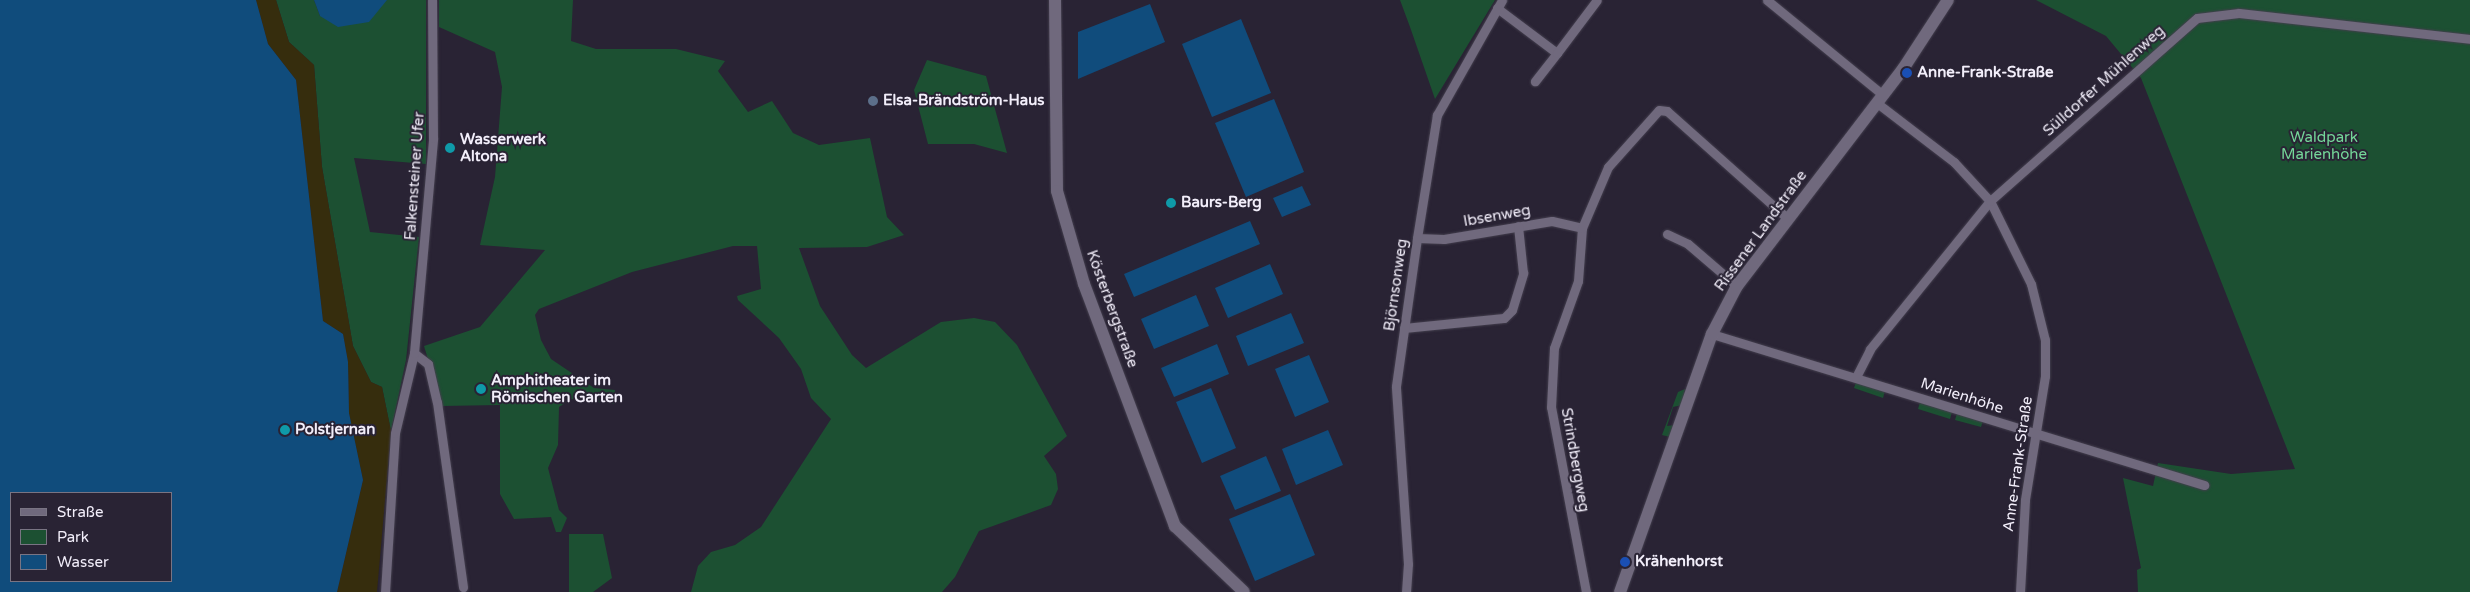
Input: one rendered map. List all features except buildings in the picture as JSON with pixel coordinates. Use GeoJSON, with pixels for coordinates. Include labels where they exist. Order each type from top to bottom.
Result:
{"type":"FeatureCollection","features":[{"type":"Feature","properties":{"kind":"main road","name":"Kösterbergstraße"},"geometry":{"type":"LineString","coordinates":[[1055,0],[1057,191],[1070,239],[1175,526],[1244,592]]}},
{"type":"Feature","properties":{"kind":"main road","name":"Rissener Landstraße"},"geometry":{"type":"LineString","coordinates":[[1620,592],[1712,334],[1737,286],[1787,218],[1880,99],[1948,0]]}},
{"type":"Feature","properties":{"kind":"street","name":"Falkensteiner Ufer"},"geometry":{"type":"LineString","coordinates":[[385,592],[395,433],[414,353],[433,138],[432,0]]}},
{"type":"Feature","properties":{"kind":"street"},"geometry":{"type":"LineString","coordinates":[[1536,81],[1597,0]]}},
{"type":"Feature","properties":{"kind":"street","name":"Anne-Frank-Straße"},"geometry":{"type":"LineString","coordinates":[[1767,0],[1954,162],[1990,201],[2021,257],[2041,320],[2045,376],[2023,517],[2020,592]]}},
{"type":"Feature","properties":{"kind":"street"},"geometry":{"type":"LineString","coordinates":[[1500,4],[1556,53]]}},
{"type":"Feature","properties":{"kind":"street","name":"Björnsonweg"},"geometry":{"type":"LineString","coordinates":[[1406,592],[1396,386],[1417,238],[1437,115],[1500,4]]}},
{"type":"Feature","properties":{"kind":"street","name":"Sülldorfer Mühlenweg"},"geometry":{"type":"LineString","coordinates":[[1856,377],[1882,333],[1990,201],[2197,18],[2239,13],[2470,39]]}},
{"type":"Feature","properties":{"kind":"street","name":"Strindbergweg"},"geometry":{"type":"LineString","coordinates":[[1586,592],[1550,407],[1554,348],[1578,281],[1582,228],[1608,167],[1659,110],[1667,111],[1787,218]]}},
{"type":"Feature","properties":{"kind":"street","name":"Ibsenweg"},"geometry":{"type":"LineString","coordinates":[[1417,238],[1444,239],[1552,221],[1582,228]]}},
{"type":"Feature","properties":{"kind":"street"},"geometry":{"type":"LineString","coordinates":[[1404,328],[1504,318],[1512,310],[1523,273],[1518,226]]}},
{"type":"Feature","properties":{"kind":"street"},"geometry":{"type":"LineString","coordinates":[[1668,234],[1688,244],[1737,286]]}},
{"type":"Feature","properties":{"kind":"street","name":"Marienhöhe"},"geometry":{"type":"LineString","coordinates":[[1712,334],[2204,486]]}},
{"type":"Feature","properties":{"kind":"street"},"geometry":{"type":"LineString","coordinates":[[414,353],[428,364],[437,402],[463,587]]}},
{"type":"Feature","properties":{"kind":"green space"},"geometry":{"type":"Polygon","coordinates":[[[276,0],[314,0],[320,16],[387,0],[426,0],[426,164],[354,158],[370,232],[419,237],[406,360],[391,431],[382,387],[371,382],[353,346],[322,167],[314,65],[289,42],[276,0]]]}},
{"type":"Feature","properties":{"kind":"green space"},"geometry":{"type":"Polygon","coordinates":[[[439,0],[573,0],[571,41],[596,49],[676,49],[725,61],[718,71],[748,112],[772,101],[793,133],[819,145],[870,138],[887,217],[904,235],[867,247],[799,248],[820,306],[852,355],[866,368],[941,322],[974,318],[995,322],[1017,345],[1067,436],[1044,456],[1056,474],[1058,489],[1051,505],[979,531],[955,577],[942,592],[691,592],[698,566],[711,552],[735,545],[761,527],[831,419],[811,398],[801,369],[779,338],[738,300],[737,296],[761,289],[757,246],[733,246],[632,272],[539,309],[535,315],[541,340],[551,359],[594,388],[615,390],[614,404],[572,399],[559,407],[558,445],[548,468],[559,510],[567,518],[561,532],[556,532],[551,517],[514,519],[500,494],[500,405],[442,406],[424,346],[480,327],[545,250],[480,245],[495,177],[502,87],[495,52],[439,27],[439,0]]]}},
{"type":"Feature","properties":{"kind":"green space"},"geometry":{"type":"Polygon","coordinates":[[[1400,0],[1495,0],[1435,99],[1410,27],[1400,0]]]}},
{"type":"Feature","properties":{"kind":"green space","name":"Waldpark Marienhöhe"},"geometry":{"type":"Polygon","coordinates":[[[2036,0],[2470,0],[2470,592],[2138,592],[2137,570],[2141,568],[2123,478],[2153,486],[2158,463],[2231,474],[2295,469],[2141,78],[2106,36],[2036,0]]]}},
{"type":"Feature","properties":{"kind":"green space"},"geometry":{"type":"Polygon","coordinates":[[[927,60],[986,76],[1007,153],[974,144],[928,144],[914,90],[927,60]]]}},
{"type":"Feature","properties":{"kind":"green space"},"geometry":{"type":"Polygon","coordinates":[[[1856,382],[1885,391],[1883,398],[1854,388],[1856,382]]]}},
{"type":"Feature","properties":{"kind":"green space"},"geometry":{"type":"Polygon","coordinates":[[[1685,389],[1682,405],[1673,407],[1667,426],[1675,425],[1670,437],[1662,435],[1678,392],[1685,389]]]}},
{"type":"Feature","properties":{"kind":"green space"},"geometry":{"type":"Polygon","coordinates":[[[1920,402],[1952,412],[1950,419],[1918,409],[1920,402]]]}},
{"type":"Feature","properties":{"kind":"green space"},"geometry":{"type":"Polygon","coordinates":[[[1957,413],[1983,421],[1981,427],[1955,420],[1957,413]]]}},
{"type":"Feature","properties":{"kind":"green space"},"geometry":{"type":"Polygon","coordinates":[[[569,534],[603,534],[612,578],[593,592],[569,592],[569,534]]]}},
{"type":"Feature","properties":{"kind":"sand"},"geometry":{"type":"Polygon","coordinates":[[[256,0],[276,0],[289,42],[314,65],[322,167],[353,346],[371,382],[382,387],[391,431],[377,592],[337,592],[363,480],[349,413],[348,362],[343,334],[323,321],[296,80],[268,44],[256,0]]]}},
{"type":"Feature","properties":{"kind":"water"},"geometry":{"type":"Polygon","coordinates":[[[0,0],[256,0],[268,44],[296,80],[323,321],[343,334],[348,362],[349,413],[363,480],[337,592],[0,592],[0,0]]]}},
{"type":"Feature","properties":{"kind":"water"},"geometry":{"type":"Polygon","coordinates":[[[314,0],[387,0],[369,22],[338,27],[320,16],[314,0]]]}},
{"type":"Feature","properties":{"kind":"water"},"geometry":{"type":"Polygon","coordinates":[[[1150,4],[1165,42],[1078,79],[1078,32],[1150,4]]]}},
{"type":"Feature","properties":{"kind":"water"},"geometry":{"type":"Polygon","coordinates":[[[1241,19],[1271,93],[1212,117],[1182,44],[1241,19]]]}},
{"type":"Feature","properties":{"kind":"water"},"geometry":{"type":"Polygon","coordinates":[[[1274,99],[1304,172],[1246,197],[1215,123],[1274,99]]]}},
{"type":"Feature","properties":{"kind":"water"},"geometry":{"type":"Polygon","coordinates":[[[1302,186],[1311,205],[1282,217],[1273,198],[1302,186]]]}},
{"type":"Feature","properties":{"kind":"water"},"geometry":{"type":"Polygon","coordinates":[[[1250,221],[1260,244],[1134,297],[1124,274],[1250,221]]]}},
{"type":"Feature","properties":{"kind":"water"},"geometry":{"type":"Polygon","coordinates":[[[1270,264],[1283,294],[1228,318],[1215,288],[1270,264]]]}},
{"type":"Feature","properties":{"kind":"water"},"geometry":{"type":"Polygon","coordinates":[[[1196,295],[1209,326],[1154,349],[1141,319],[1196,295]]]}},
{"type":"Feature","properties":{"kind":"water"},"geometry":{"type":"Polygon","coordinates":[[[1291,313],[1304,343],[1248,366],[1236,336],[1291,313]]]}},
{"type":"Feature","properties":{"kind":"water"},"geometry":{"type":"Polygon","coordinates":[[[1217,344],[1229,374],[1174,397],[1161,368],[1217,344]]]}},
{"type":"Feature","properties":{"kind":"water"},"geometry":{"type":"Polygon","coordinates":[[[1309,355],[1329,402],[1295,417],[1275,369],[1309,355]]]}},
{"type":"Feature","properties":{"kind":"water"},"geometry":{"type":"Polygon","coordinates":[[[1211,388],[1236,448],[1202,463],[1176,402],[1211,388]]]}},
{"type":"Feature","properties":{"kind":"water"},"geometry":{"type":"Polygon","coordinates":[[[1328,430],[1343,465],[1296,485],[1282,449],[1328,430]]]}},
{"type":"Feature","properties":{"kind":"water"},"geometry":{"type":"Polygon","coordinates":[[[1266,456],[1281,491],[1235,510],[1220,476],[1266,456]]]}},
{"type":"Feature","properties":{"kind":"water"},"geometry":{"type":"Polygon","coordinates":[[[1290,494],[1315,555],[1255,581],[1229,519],[1290,494]]]}},
{"type":"Feature","properties":{"kind":"place","name":"Anne-Frank-Straße"},"geometry":{"type":"Point","coordinates":[1907,73]}},
{"type":"Feature","properties":{"kind":"place","name":"Elsa-Brändström-Haus"},"geometry":{"type":"Point","coordinates":[873,101]}},
{"type":"Feature","properties":{"kind":"place","name":"Wasserwerk Altona"},"geometry":{"type":"Point","coordinates":[450,148]}},
{"type":"Feature","properties":{"kind":"place","name":"Baurs-Berg"},"geometry":{"type":"Point","coordinates":[1171,203]}},
{"type":"Feature","properties":{"kind":"place","name":"Amphitheater im Römischen Garten"},"geometry":{"type":"Point","coordinates":[481,389]}},
{"type":"Feature","properties":{"kind":"place","name":"Polstjernan"},"geometry":{"type":"Point","coordinates":[285,430]}},
{"type":"Feature","properties":{"kind":"place","name":"Krähenhorst"},"geometry":{"type":"Point","coordinates":[1625,562]}}]}
